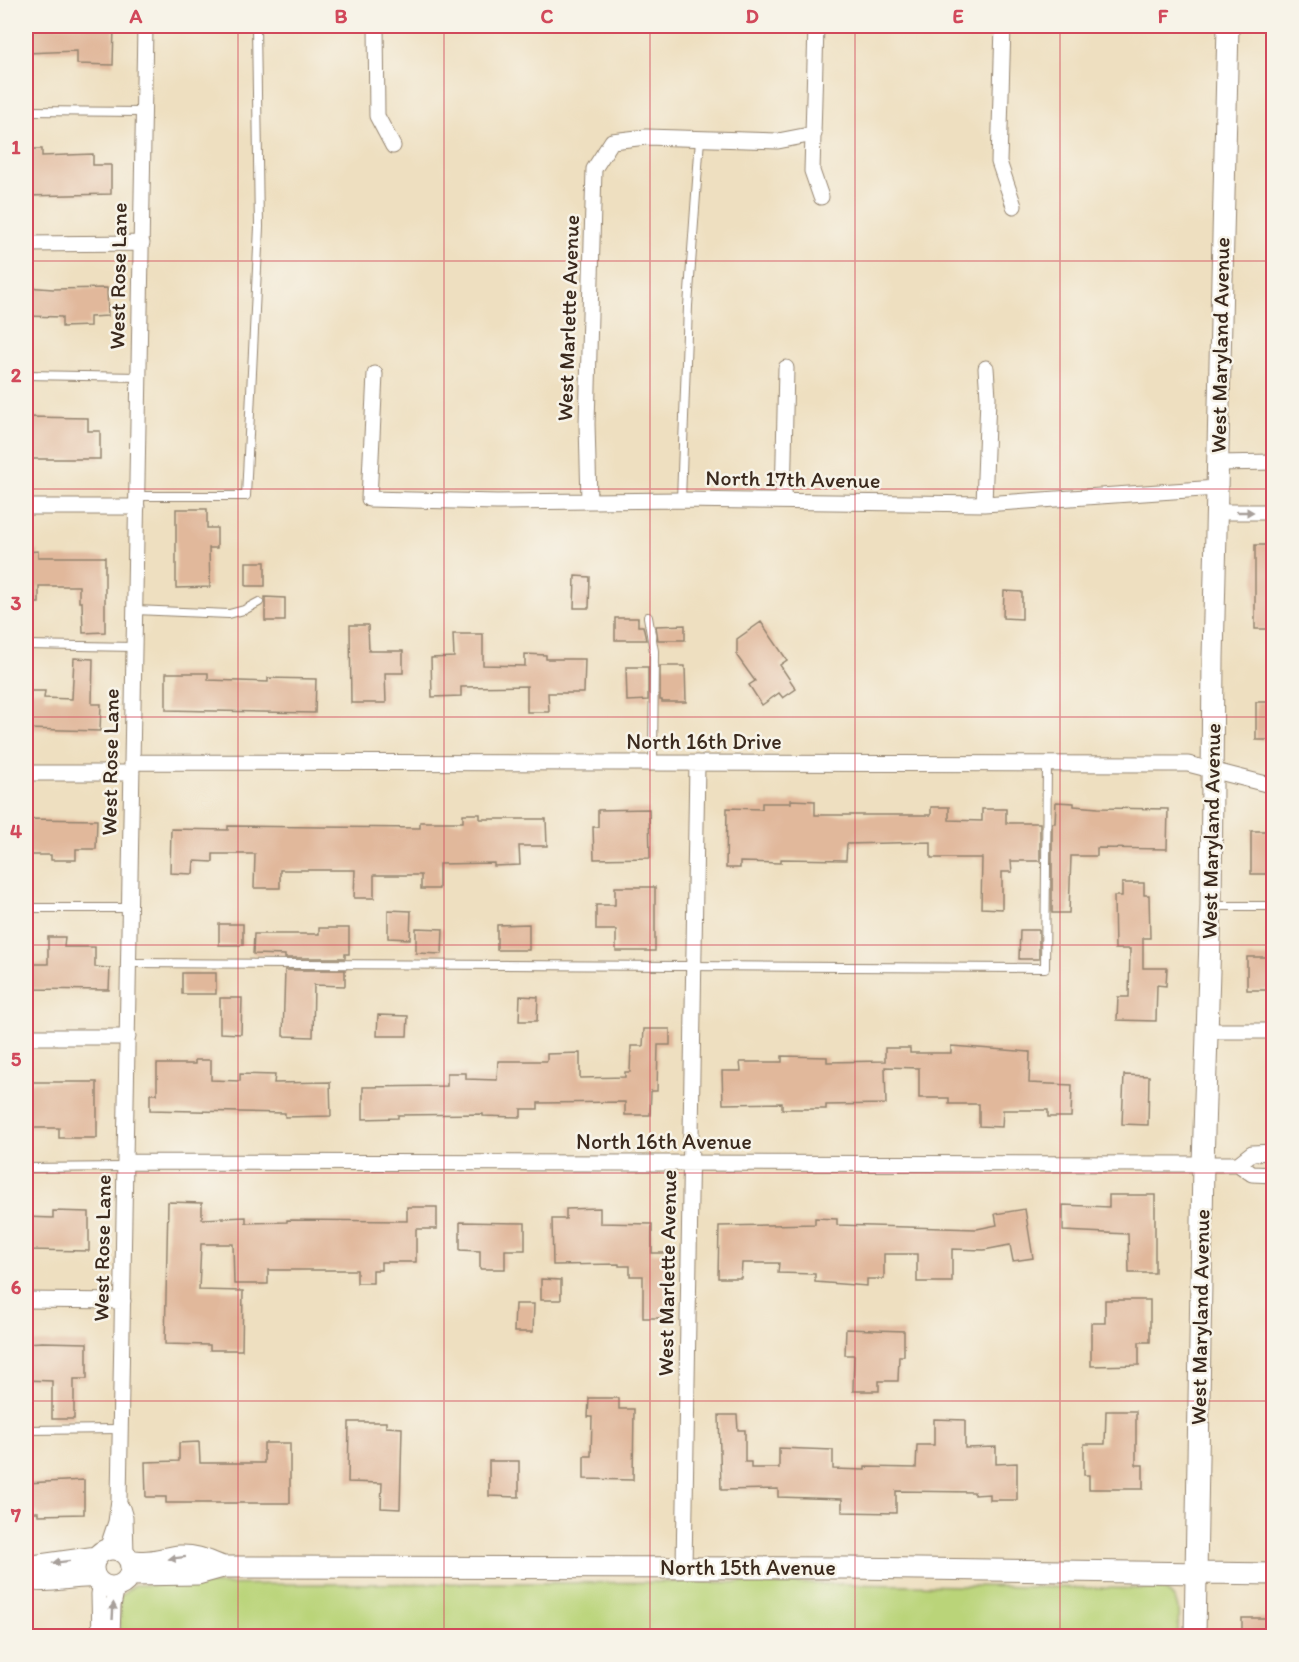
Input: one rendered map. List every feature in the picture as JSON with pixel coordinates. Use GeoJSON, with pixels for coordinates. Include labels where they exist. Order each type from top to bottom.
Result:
{"type":"FeatureCollection","features":[{"type":"Feature","properties":{"kind":"street","name":"West Rose Lane"},"geometry":{"type":"LineString","coordinates":[[112,1636],[113,1568],[125,1518],[119,1500],[146,26]]}},
{"type":"Feature","properties":{"kind":"street"},"geometry":{"type":"LineString","coordinates":[[376,26],[376,116],[393,146]]}},
{"type":"Feature","properties":{"kind":"street"},"geometry":{"type":"LineString","coordinates":[[816,26],[812,171],[821,197]]}},
{"type":"Feature","properties":{"kind":"street"},"geometry":{"type":"LineString","coordinates":[[1003,26],[999,162],[1014,206]]}},
{"type":"Feature","properties":{"kind":"street","name":"West Maryland Avenue"},"geometry":{"type":"LineString","coordinates":[[1195,1636],[1217,463],[1228,26]]}},
{"type":"Feature","properties":{"kind":"street"},"geometry":{"type":"LineString","coordinates":[[700,139],[778,141],[814,134]]}},
{"type":"Feature","properties":{"kind":"street","name":"West Marlette Avenue"},"geometry":{"type":"LineString","coordinates":[[589,501],[587,424],[594,169],[612,141],[646,137],[700,139]]}},
{"type":"Feature","properties":{"kind":"street"},"geometry":{"type":"LineString","coordinates":[[26,244],[142,243]]}},
{"type":"Feature","properties":{"kind":"street"},"geometry":{"type":"LineString","coordinates":[[783,501],[786,368]]}},
{"type":"Feature","properties":{"kind":"street"},"geometry":{"type":"LineString","coordinates":[[984,504],[986,368]]}},
{"type":"Feature","properties":{"kind":"street","name":"North 17th Avenue"},"geometry":{"type":"LineString","coordinates":[[375,374],[369,499],[497,502],[681,500],[984,504],[1217,488]]}},
{"type":"Feature","properties":{"kind":"street"},"geometry":{"type":"LineString","coordinates":[[1217,463],[1274,462]]}},
{"type":"Feature","properties":{"kind":"street"},"geometry":{"type":"LineString","coordinates":[[26,507],[137,502]]}},
{"type":"Feature","properties":{"kind":"street"},"geometry":{"type":"LineString","coordinates":[[1217,512],[1274,512]]}},
{"type":"Feature","properties":{"kind":"street","name":"North 16th Drive"},"geometry":{"type":"LineString","coordinates":[[26,773],[132,768],[653,763],[1188,764],[1274,786]]}},
{"type":"Feature","properties":{"kind":"street","name":"West Marlette Avenue"},"geometry":{"type":"LineString","coordinates":[[684,1567],[697,763]]}},
{"type":"Feature","properties":{"kind":"street"},"geometry":{"type":"LineString","coordinates":[[1207,1032],[1274,1031]]}},
{"type":"Feature","properties":{"kind":"street"},"geometry":{"type":"LineString","coordinates":[[26,1037],[128,1037]]}},
{"type":"Feature","properties":{"kind":"street"},"geometry":{"type":"LineString","coordinates":[[1274,1152],[1252,1153],[1238,1164],[1252,1174],[1274,1174]]}},
{"type":"Feature","properties":{"kind":"street","name":"North 16th Avenue"},"geometry":{"type":"LineString","coordinates":[[126,1164],[1238,1164]]}},
{"type":"Feature","properties":{"kind":"street"},"geometry":{"type":"LineString","coordinates":[[26,1300],[123,1300]]}},
{"type":"Feature","properties":{"kind":"street","name":"North 15th Avenue"},"geometry":{"type":"LineString","coordinates":[[26,1578],[49,1580],[180,1556],[195,1557],[223,1567],[893,1568],[1274,1574]]}},
{"type":"Feature","properties":{"kind":"street","name":"North 15th Avenue"},"geometry":{"type":"LineString","coordinates":[[26,1567],[113,1568]]}},
{"type":"Feature","properties":{"kind":"street","name":"West Rose Lane"},"geometry":{"type":"LineString","coordinates":[[100,1636],[99,1594],[113,1568]]}},
{"type":"Feature","properties":{"kind":"lane"},"geometry":{"type":"LineString","coordinates":[[137,502],[246,496],[260,227],[256,26]]}},
{"type":"Feature","properties":{"kind":"lane"},"geometry":{"type":"LineString","coordinates":[[26,111],[144,112]]}},
{"type":"Feature","properties":{"kind":"lane"},"geometry":{"type":"LineString","coordinates":[[681,500],[688,306],[700,139]]}},
{"type":"Feature","properties":{"kind":"lane"},"geometry":{"type":"LineString","coordinates":[[26,375],[139,377]]}},
{"type":"Feature","properties":{"kind":"lane"},"geometry":{"type":"LineString","coordinates":[[135,610],[230,614],[259,602]]}},
{"type":"Feature","properties":{"kind":"lane"},"geometry":{"type":"LineString","coordinates":[[648,617],[654,651],[653,763]]}},
{"type":"Feature","properties":{"kind":"lane"},"geometry":{"type":"LineString","coordinates":[[26,645],[134,647]]}},
{"type":"Feature","properties":{"kind":"lane"},"geometry":{"type":"LineString","coordinates":[[129,963],[1045,968],[1047,764]]}},
{"type":"Feature","properties":{"kind":"lane"},"geometry":{"type":"LineString","coordinates":[[1210,906],[1274,906]]}},
{"type":"Feature","properties":{"kind":"lane"},"geometry":{"type":"LineString","coordinates":[[26,908],[130,908]]}},
{"type":"Feature","properties":{"kind":"lane"},"geometry":{"type":"LineString","coordinates":[[26,1168],[126,1164]]}},
{"type":"Feature","properties":{"kind":"lane"},"geometry":{"type":"LineString","coordinates":[[26,1430],[121,1429]]}},
{"type":"Feature","properties":{"kind":"green space"},"geometry":{"type":"Polygon","coordinates":[[[706,1582],[1161,1589],[1168,1592],[1176,1602],[1178,1636],[120,1636],[120,1597],[134,1585],[706,1582]]]}},
{"type":"Feature","properties":{"kind":"building"},"geometry":{"type":"Polygon","coordinates":[[[26,26],[114,26],[113,65],[77,64],[77,51],[26,53],[26,26]]]}},
{"type":"Feature","properties":{"kind":"building"},"geometry":{"type":"Polygon","coordinates":[[[26,149],[42,149],[42,156],[93,154],[93,165],[111,165],[111,194],[26,196],[26,149]]]}},
{"type":"Feature","properties":{"kind":"building"},"geometry":{"type":"Polygon","coordinates":[[[26,287],[107,288],[108,316],[90,317],[90,326],[62,327],[62,317],[26,316],[26,287]]]}},
{"type":"Feature","properties":{"kind":"building"},"geometry":{"type":"Polygon","coordinates":[[[26,417],[88,418],[88,431],[100,431],[100,459],[26,459],[26,417]]]}},
{"type":"Feature","properties":{"kind":"building"},"geometry":{"type":"Polygon","coordinates":[[[176,509],[207,509],[207,528],[217,528],[217,548],[209,548],[210,587],[176,588],[176,509]]]}},
{"type":"Feature","properties":{"kind":"building"},"geometry":{"type":"Polygon","coordinates":[[[1255,545],[1274,545],[1274,629],[1255,629],[1255,545]]]}},
{"type":"Feature","properties":{"kind":"building"},"geometry":{"type":"Polygon","coordinates":[[[38,551],[38,557],[105,557],[105,632],[83,633],[79,586],[39,586],[39,603],[26,603],[26,552],[38,551]]]}},
{"type":"Feature","properties":{"kind":"building"},"geometry":{"type":"Polygon","coordinates":[[[246,562],[265,562],[265,586],[246,586],[246,562]]]}},
{"type":"Feature","properties":{"kind":"building"},"geometry":{"type":"Polygon","coordinates":[[[575,576],[590,577],[589,608],[574,608],[575,576]]]}},
{"type":"Feature","properties":{"kind":"building"},"geometry":{"type":"Polygon","coordinates":[[[1004,591],[1022,592],[1022,619],[1003,618],[1004,591]]]}},
{"type":"Feature","properties":{"kind":"building"},"geometry":{"type":"Polygon","coordinates":[[[265,597],[285,598],[285,621],[265,621],[265,597]]]}},
{"type":"Feature","properties":{"kind":"building"},"geometry":{"type":"Polygon","coordinates":[[[615,618],[638,618],[638,626],[643,626],[646,640],[615,640],[615,618]]]}},
{"type":"Feature","properties":{"kind":"building"},"geometry":{"type":"Polygon","coordinates":[[[761,622],[787,660],[780,665],[796,689],[783,698],[779,693],[762,705],[749,685],[755,681],[737,656],[737,639],[761,622]]]}},
{"type":"Feature","properties":{"kind":"building"},"geometry":{"type":"Polygon","coordinates":[[[350,625],[368,625],[369,651],[403,651],[403,673],[385,673],[386,703],[351,703],[350,625]]]}},
{"type":"Feature","properties":{"kind":"building"},"geometry":{"type":"Polygon","coordinates":[[[685,625],[685,640],[658,640],[656,626],[685,625]]]}},
{"type":"Feature","properties":{"kind":"building"},"geometry":{"type":"Polygon","coordinates":[[[453,634],[483,634],[483,665],[525,666],[525,654],[546,655],[546,659],[585,659],[584,693],[548,693],[549,712],[527,712],[527,686],[461,687],[461,696],[432,697],[431,658],[454,657],[453,634]]]}},
{"type":"Feature","properties":{"kind":"building"},"geometry":{"type":"Polygon","coordinates":[[[74,658],[93,659],[92,704],[101,704],[100,731],[26,729],[26,691],[45,691],[44,698],[72,699],[74,658]]]}},
{"type":"Feature","properties":{"kind":"building"},"geometry":{"type":"Polygon","coordinates":[[[660,666],[685,666],[686,702],[662,702],[660,700],[660,666]]]}},
{"type":"Feature","properties":{"kind":"building"},"geometry":{"type":"Polygon","coordinates":[[[626,667],[648,667],[648,700],[627,701],[626,667]]]}},
{"type":"Feature","properties":{"kind":"building"},"geometry":{"type":"Polygon","coordinates":[[[166,673],[208,673],[208,680],[268,682],[268,678],[316,679],[315,713],[166,710],[166,673]]]}},
{"type":"Feature","properties":{"kind":"building"},"geometry":{"type":"Polygon","coordinates":[[[1256,702],[1274,702],[1274,740],[1256,740],[1256,702]]]}},
{"type":"Feature","properties":{"kind":"building"},"geometry":{"type":"Polygon","coordinates":[[[791,800],[815,801],[815,815],[931,815],[931,807],[949,807],[949,820],[982,821],[982,809],[1006,809],[1006,823],[1040,823],[1040,861],[1011,861],[1012,872],[1002,872],[1002,909],[981,908],[982,858],[931,858],[931,842],[847,844],[846,860],[781,859],[781,863],[740,862],[740,868],[726,868],[727,808],[762,809],[762,803],[791,803],[791,800]]]}},
{"type":"Feature","properties":{"kind":"building"},"geometry":{"type":"Polygon","coordinates":[[[1056,802],[1098,808],[1168,809],[1167,849],[1097,848],[1097,856],[1071,856],[1069,913],[1052,913],[1052,823],[1055,823],[1056,802]]]}},
{"type":"Feature","properties":{"kind":"building"},"geometry":{"type":"Polygon","coordinates":[[[649,809],[650,858],[594,859],[593,827],[598,827],[598,810],[649,809]]]}},
{"type":"Feature","properties":{"kind":"building"},"geometry":{"type":"Polygon","coordinates":[[[463,814],[480,814],[480,819],[546,819],[547,846],[519,846],[520,865],[439,864],[439,889],[421,889],[421,875],[374,875],[374,898],[354,898],[355,870],[280,870],[280,888],[254,888],[255,854],[213,854],[213,862],[194,861],[193,874],[170,873],[171,829],[228,830],[228,826],[420,828],[420,822],[463,822],[463,814]]]}},
{"type":"Feature","properties":{"kind":"building"},"geometry":{"type":"Polygon","coordinates":[[[26,819],[97,820],[96,849],[76,849],[76,860],[51,860],[51,855],[26,855],[26,819]]]}},
{"type":"Feature","properties":{"kind":"building"},"geometry":{"type":"Polygon","coordinates":[[[1251,831],[1274,831],[1274,874],[1251,874],[1251,831]]]}},
{"type":"Feature","properties":{"kind":"building"},"geometry":{"type":"Polygon","coordinates":[[[1122,883],[1144,883],[1144,895],[1149,895],[1150,938],[1143,938],[1143,968],[1167,968],[1166,986],[1157,985],[1156,1021],[1117,1020],[1118,997],[1129,997],[1130,949],[1115,949],[1114,896],[1122,896],[1122,883]]]}},
{"type":"Feature","properties":{"kind":"building"},"geometry":{"type":"Polygon","coordinates":[[[615,887],[655,887],[655,951],[616,951],[616,930],[596,930],[596,905],[615,905],[615,887]]]}},
{"type":"Feature","properties":{"kind":"building"},"geometry":{"type":"Polygon","coordinates":[[[388,910],[411,911],[410,939],[388,938],[388,910]]]}},
{"type":"Feature","properties":{"kind":"building"},"geometry":{"type":"Polygon","coordinates":[[[219,924],[243,924],[243,945],[219,945],[219,924]]]}},
{"type":"Feature","properties":{"kind":"building"},"geometry":{"type":"Polygon","coordinates":[[[529,924],[529,950],[497,950],[497,925],[529,924]]]}},
{"type":"Feature","properties":{"kind":"building"},"geometry":{"type":"Polygon","coordinates":[[[319,928],[349,928],[349,954],[345,954],[345,958],[285,958],[285,955],[253,954],[254,934],[319,934],[319,928]]]}},
{"type":"Feature","properties":{"kind":"building"},"geometry":{"type":"Polygon","coordinates":[[[416,928],[443,929],[442,954],[416,953],[416,928]]]}},
{"type":"Feature","properties":{"kind":"building"},"geometry":{"type":"Polygon","coordinates":[[[1020,930],[1039,930],[1039,959],[1019,959],[1020,930]]]}},
{"type":"Feature","properties":{"kind":"building"},"geometry":{"type":"Polygon","coordinates":[[[48,937],[65,937],[64,947],[95,947],[95,967],[110,968],[109,990],[26,989],[26,964],[48,964],[48,937]]]}},
{"type":"Feature","properties":{"kind":"building"},"geometry":{"type":"Polygon","coordinates":[[[1247,957],[1274,957],[1274,990],[1247,990],[1247,957]]]}},
{"type":"Feature","properties":{"kind":"building"},"geometry":{"type":"Polygon","coordinates":[[[285,970],[345,970],[345,986],[314,985],[313,1037],[283,1036],[285,970]]]}},
{"type":"Feature","properties":{"kind":"building"},"geometry":{"type":"Polygon","coordinates":[[[182,973],[216,973],[216,994],[182,994],[182,973]]]}},
{"type":"Feature","properties":{"kind":"building"},"geometry":{"type":"Polygon","coordinates":[[[520,996],[538,997],[537,1021],[519,1021],[520,996]]]}},
{"type":"Feature","properties":{"kind":"building"},"geometry":{"type":"Polygon","coordinates":[[[220,998],[242,998],[241,1034],[220,1033],[220,998]]]}},
{"type":"Feature","properties":{"kind":"building"},"geometry":{"type":"Polygon","coordinates":[[[378,1015],[408,1016],[407,1036],[377,1036],[378,1015]]]}},
{"type":"Feature","properties":{"kind":"building"},"geometry":{"type":"Polygon","coordinates":[[[644,1029],[670,1029],[670,1045],[658,1045],[657,1091],[651,1091],[650,1115],[625,1115],[625,1102],[538,1103],[538,1109],[521,1109],[521,1117],[483,1116],[483,1114],[398,1115],[398,1118],[363,1119],[363,1087],[447,1086],[447,1073],[466,1073],[466,1079],[497,1080],[498,1061],[547,1061],[547,1054],[580,1053],[580,1078],[625,1077],[625,1072],[630,1072],[631,1046],[643,1046],[644,1029]]]}},
{"type":"Feature","properties":{"kind":"building"},"geometry":{"type":"Polygon","coordinates":[[[951,1046],[1030,1052],[1029,1083],[1072,1085],[1071,1117],[1048,1117],[1048,1110],[1003,1110],[1002,1127],[979,1126],[979,1104],[949,1104],[949,1098],[919,1098],[919,1068],[885,1067],[886,1104],[826,1105],[826,1109],[782,1109],[782,1103],[723,1104],[722,1071],[741,1071],[740,1062],[782,1062],[782,1056],[827,1057],[827,1062],[885,1061],[885,1048],[910,1048],[910,1053],[951,1053],[951,1046]]]}},
{"type":"Feature","properties":{"kind":"building"},"geometry":{"type":"Polygon","coordinates":[[[195,1060],[211,1060],[211,1080],[240,1081],[240,1074],[275,1075],[274,1083],[330,1082],[331,1116],[285,1117],[285,1113],[150,1110],[150,1094],[157,1094],[157,1064],[195,1064],[195,1060]]]}},
{"type":"Feature","properties":{"kind":"building"},"geometry":{"type":"Polygon","coordinates":[[[1124,1075],[1149,1076],[1148,1125],[1122,1124],[1124,1075]]]}},
{"type":"Feature","properties":{"kind":"building"},"geometry":{"type":"Polygon","coordinates":[[[26,1082],[97,1082],[97,1138],[59,1138],[59,1128],[26,1128],[26,1082]]]}},
{"type":"Feature","properties":{"kind":"building"},"geometry":{"type":"Polygon","coordinates":[[[1109,1195],[1155,1195],[1155,1273],[1129,1273],[1128,1234],[1063,1231],[1063,1205],[1109,1207],[1109,1195]]]}},
{"type":"Feature","properties":{"kind":"building"},"geometry":{"type":"Polygon","coordinates":[[[168,1202],[202,1203],[202,1219],[246,1217],[246,1223],[287,1222],[287,1220],[407,1221],[407,1207],[437,1207],[437,1229],[416,1229],[416,1262],[381,1262],[381,1270],[373,1270],[373,1283],[357,1283],[357,1270],[268,1270],[268,1284],[234,1284],[233,1244],[201,1244],[199,1290],[243,1291],[242,1350],[210,1350],[210,1345],[165,1344],[168,1202]]]}},
{"type":"Feature","properties":{"kind":"building"},"geometry":{"type":"Polygon","coordinates":[[[600,1208],[600,1223],[652,1224],[652,1253],[665,1253],[665,1318],[643,1318],[643,1276],[630,1276],[630,1266],[619,1266],[619,1264],[553,1265],[552,1219],[566,1219],[566,1209],[600,1208]]]}},
{"type":"Feature","properties":{"kind":"building"},"geometry":{"type":"Polygon","coordinates":[[[1025,1209],[1033,1258],[1013,1261],[1010,1245],[984,1250],[952,1249],[952,1282],[917,1282],[917,1254],[884,1254],[884,1279],[867,1279],[867,1286],[815,1282],[815,1274],[778,1273],[779,1263],[742,1263],[741,1278],[718,1278],[719,1226],[815,1224],[815,1218],[837,1219],[837,1225],[977,1229],[997,1225],[995,1214],[1025,1209]]]}},
{"type":"Feature","properties":{"kind":"building"},"geometry":{"type":"Polygon","coordinates":[[[53,1211],[89,1212],[89,1251],[26,1250],[26,1217],[53,1218],[53,1211]]]}},
{"type":"Feature","properties":{"kind":"building"},"geometry":{"type":"Polygon","coordinates":[[[460,1222],[525,1223],[525,1250],[505,1250],[505,1269],[480,1269],[480,1251],[460,1250],[460,1222]]]}},
{"type":"Feature","properties":{"kind":"building"},"geometry":{"type":"Polygon","coordinates":[[[541,1279],[561,1280],[561,1300],[541,1300],[541,1279]]]}},
{"type":"Feature","properties":{"kind":"building"},"geometry":{"type":"Polygon","coordinates":[[[1105,1300],[1150,1300],[1150,1342],[1139,1342],[1139,1365],[1091,1366],[1091,1323],[1105,1323],[1105,1300]]]}},
{"type":"Feature","properties":{"kind":"building"},"geometry":{"type":"Polygon","coordinates":[[[515,1304],[534,1304],[533,1332],[514,1332],[515,1304]]]}},
{"type":"Feature","properties":{"kind":"building"},"geometry":{"type":"Polygon","coordinates":[[[846,1329],[904,1331],[904,1356],[899,1356],[898,1381],[879,1381],[879,1391],[853,1391],[854,1355],[845,1355],[846,1329]]]}},
{"type":"Feature","properties":{"kind":"building"},"geometry":{"type":"Polygon","coordinates":[[[26,1343],[87,1343],[87,1379],[74,1379],[74,1419],[52,1419],[52,1381],[26,1380],[26,1343]]]}},
{"type":"Feature","properties":{"kind":"building"},"geometry":{"type":"Polygon","coordinates":[[[589,1398],[619,1398],[619,1409],[634,1409],[633,1480],[584,1479],[584,1456],[591,1456],[592,1417],[588,1417],[589,1398]]]}},
{"type":"Feature","properties":{"kind":"building"},"geometry":{"type":"Polygon","coordinates":[[[1106,1411],[1136,1411],[1136,1465],[1143,1465],[1143,1489],[1089,1489],[1089,1475],[1084,1475],[1084,1444],[1105,1444],[1106,1411]]]}},
{"type":"Feature","properties":{"kind":"building"},"geometry":{"type":"Polygon","coordinates":[[[719,1415],[737,1415],[738,1430],[745,1430],[745,1462],[751,1462],[751,1468],[779,1468],[779,1448],[833,1450],[833,1469],[916,1468],[917,1445],[934,1445],[934,1419],[965,1420],[965,1448],[996,1447],[996,1464],[1017,1463],[1017,1500],[990,1500],[990,1494],[974,1495],[974,1492],[896,1491],[896,1513],[842,1512],[842,1499],[778,1497],[778,1489],[721,1490],[719,1415]]]}},
{"type":"Feature","properties":{"kind":"building"},"geometry":{"type":"Polygon","coordinates":[[[349,1422],[386,1422],[386,1427],[402,1428],[400,1509],[381,1508],[382,1483],[348,1482],[349,1422]]]}},
{"type":"Feature","properties":{"kind":"building"},"geometry":{"type":"Polygon","coordinates":[[[199,1442],[200,1463],[264,1463],[264,1443],[290,1443],[290,1503],[166,1503],[166,1497],[146,1497],[145,1462],[179,1461],[179,1443],[199,1442]]]}},
{"type":"Feature","properties":{"kind":"building"},"geometry":{"type":"Polygon","coordinates":[[[489,1461],[519,1461],[519,1497],[489,1496],[489,1461]]]}},
{"type":"Feature","properties":{"kind":"building"},"geometry":{"type":"Polygon","coordinates":[[[84,1480],[84,1514],[38,1515],[38,1512],[26,1512],[26,1483],[84,1480]]]}},
{"type":"Feature","properties":{"kind":"building"},"geometry":{"type":"Polygon","coordinates":[[[1242,1618],[1274,1618],[1274,1636],[1242,1636],[1242,1618]]]}}]}
